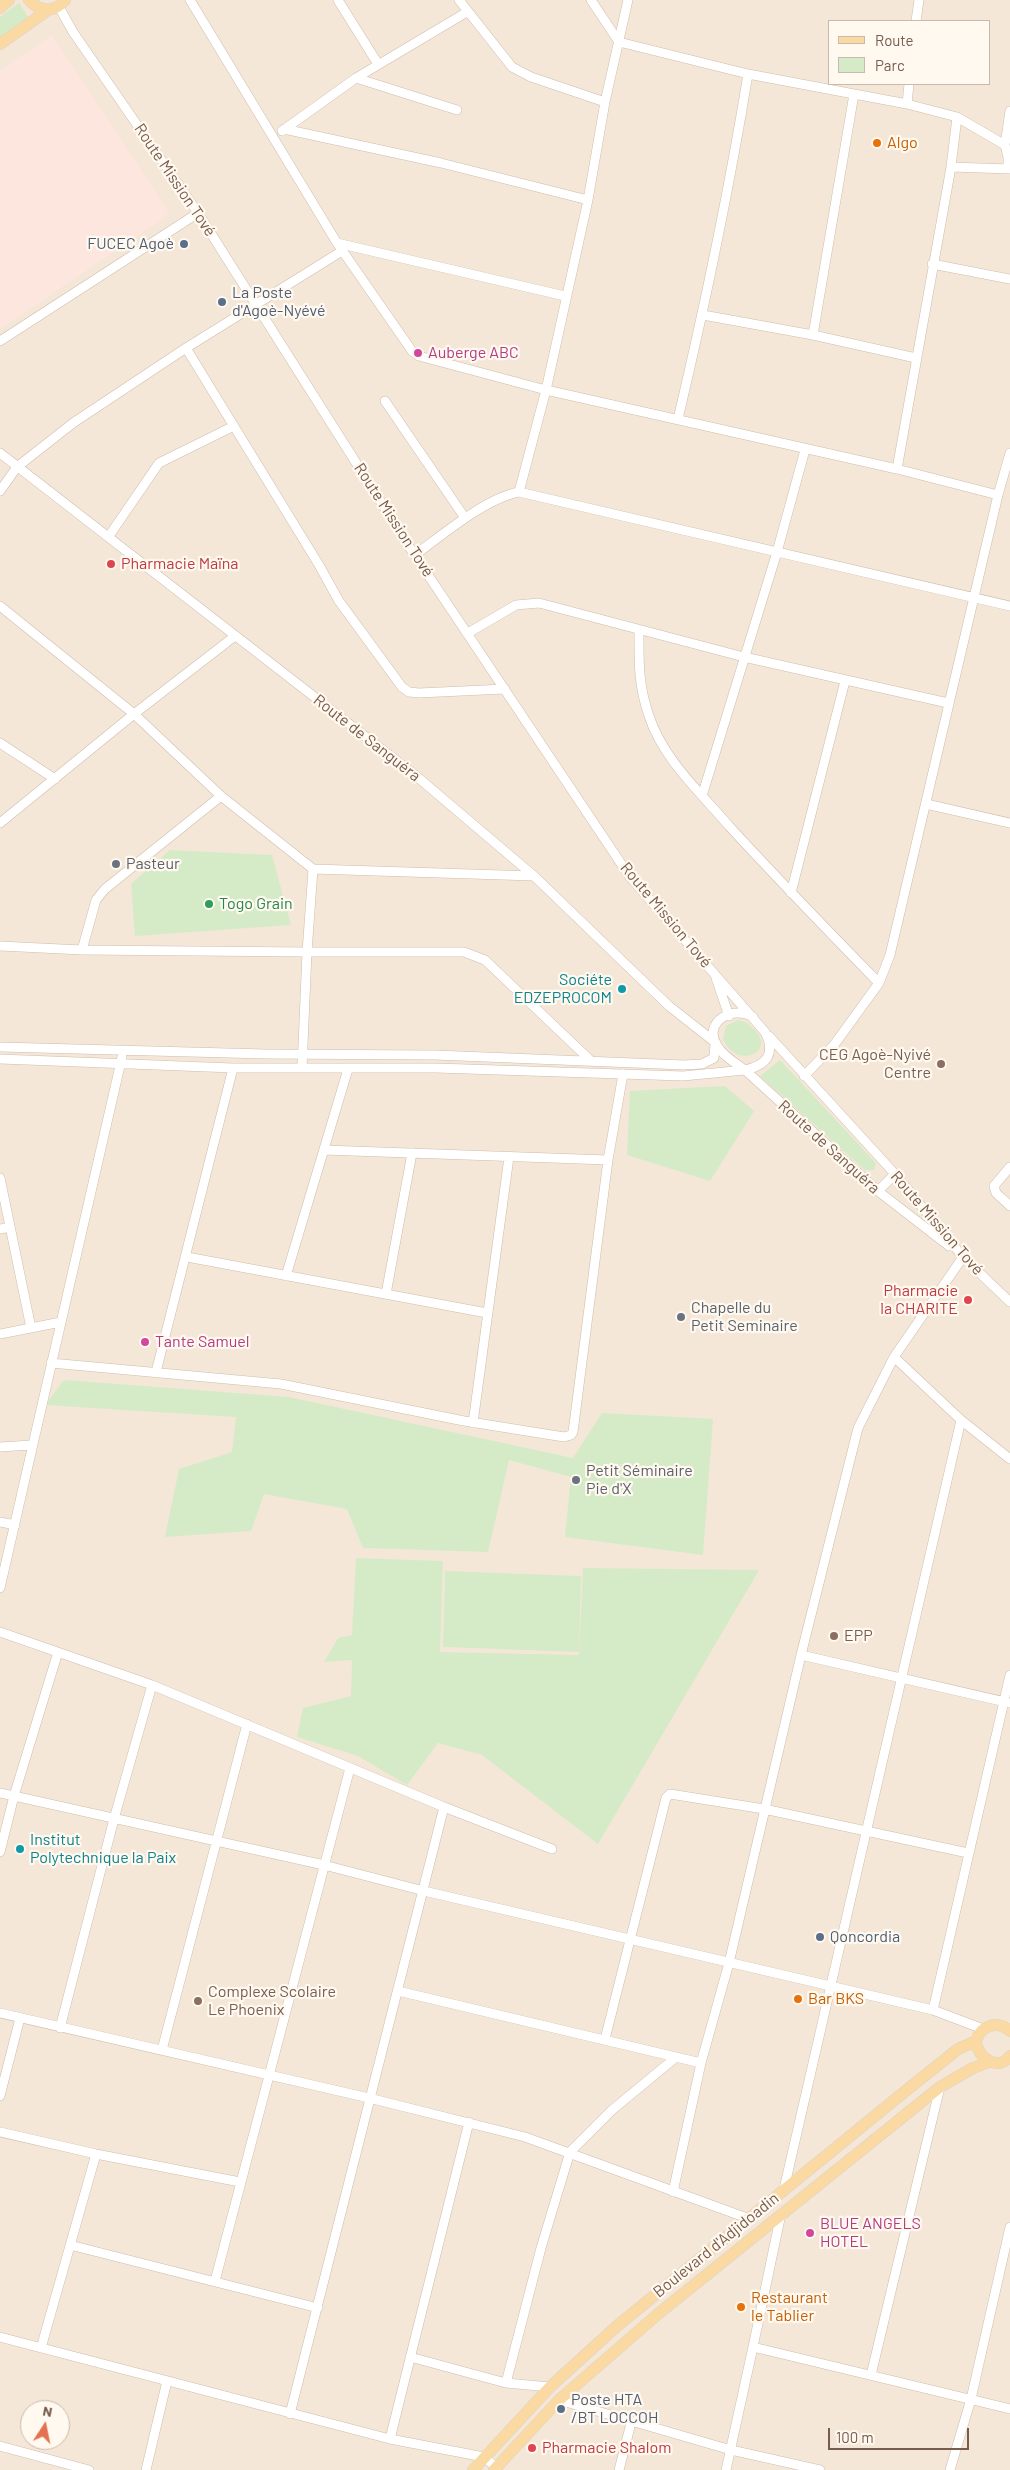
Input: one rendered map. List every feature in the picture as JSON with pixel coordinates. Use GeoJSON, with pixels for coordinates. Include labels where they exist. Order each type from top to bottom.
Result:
{"type":"FeatureCollection","features":[{"type":"Feature","properties":{"kind":"main road"},"geometry":{"type":"LineString","coordinates":[[0,8],[9,0]]}},
{"type":"Feature","properties":{"kind":"main road"},"geometry":{"type":"LineString","coordinates":[[29,0],[38,8],[57,5]]}},
{"type":"Feature","properties":{"kind":"main road"},"geometry":{"type":"LineString","coordinates":[[0,44],[57,5]]}},
{"type":"Feature","properties":{"kind":"main road"},"geometry":{"type":"LineString","coordinates":[[989,2062],[981,2056],[979,2035],[997,2024],[1008,2027]]}},
{"type":"Feature","properties":{"kind":"main road","name":"Boulevard d'Adjidoadin"},"geometry":{"type":"LineString","coordinates":[[474,2470],[484,2456],[550,2387],[617,2326],[747,2218],[979,2035]]}},
{"type":"Feature","properties":{"kind":"main road","name":"Boulevard d'Adjidoadin"},"geometry":{"type":"LineString","coordinates":[[495,2468],[559,2400],[658,2314],[781,2214],[940,2087],[973,2068],[989,2062],[999,2063],[1010,2056]]}},
{"type":"Feature","properties":{"kind":"street"},"geometry":{"type":"LineString","coordinates":[[190,0],[340,247],[412,351],[419,356],[546,390],[897,470],[998,496]]}},
{"type":"Feature","properties":{"kind":"street"},"geometry":{"type":"LineString","coordinates":[[338,0],[378,64]]}},
{"type":"Feature","properties":{"kind":"street"},"geometry":{"type":"LineString","coordinates":[[460,0],[467,12],[512,67],[531,77],[605,102]]}},
{"type":"Feature","properties":{"kind":"street"},"geometry":{"type":"LineString","coordinates":[[591,0],[619,42],[748,74],[907,104],[957,117],[1005,145]]}},
{"type":"Feature","properties":{"kind":"street"},"geometry":{"type":"LineString","coordinates":[[518,492],[546,390],[565,296],[588,200],[605,102],[628,0]]}},
{"type":"Feature","properties":{"kind":"street"},"geometry":{"type":"LineString","coordinates":[[916,20],[919,0]]}},
{"type":"Feature","properties":{"kind":"street","name":"Route Mission Tové"},"geometry":{"type":"LineString","coordinates":[[57,5],[73,32],[198,213],[415,554],[630,877],[710,967],[752,1018],[895,1174],[963,1257],[1010,1302]]}},
{"type":"Feature","properties":{"kind":"street"},"geometry":{"type":"LineString","coordinates":[[273,136],[356,78],[467,12]]}},
{"type":"Feature","properties":{"kind":"street"},"geometry":{"type":"LineString","coordinates":[[678,419],[702,316],[732,170],[748,74]]}},
{"type":"Feature","properties":{"kind":"street"},"geometry":{"type":"LineString","coordinates":[[356,78],[457,110]]}},
{"type":"Feature","properties":{"kind":"street"},"geometry":{"type":"LineString","coordinates":[[907,104],[909,85]]}},
{"type":"Feature","properties":{"kind":"street"},"geometry":{"type":"LineString","coordinates":[[813,335],[854,94]]}},
{"type":"Feature","properties":{"kind":"street"},"geometry":{"type":"LineString","coordinates":[[950,167],[1009,169],[1005,145],[1010,111]]}},
{"type":"Feature","properties":{"kind":"street"},"geometry":{"type":"LineString","coordinates":[[897,470],[957,117]]}},
{"type":"Feature","properties":{"kind":"street"},"geometry":{"type":"LineString","coordinates":[[284,130],[441,162],[588,200]]}},
{"type":"Feature","properties":{"kind":"street"},"geometry":{"type":"LineString","coordinates":[[0,341],[198,213]]}},
{"type":"Feature","properties":{"kind":"street"},"geometry":{"type":"LineString","coordinates":[[0,491],[17,466],[73,423],[340,247],[565,296]]}},
{"type":"Feature","properties":{"kind":"street"},"geometry":{"type":"LineString","coordinates":[[932,264],[1010,279]]}},
{"type":"Feature","properties":{"kind":"street"},"geometry":{"type":"LineString","coordinates":[[702,316],[813,335],[916,358]]}},
{"type":"Feature","properties":{"kind":"street"},"geometry":{"type":"LineString","coordinates":[[186,348],[339,601],[402,687],[409,692],[419,693],[505,689]]}},
{"type":"Feature","properties":{"kind":"street"},"geometry":{"type":"LineString","coordinates":[[384,401],[465,518]]}},
{"type":"Feature","properties":{"kind":"street"},"geometry":{"type":"LineString","coordinates":[[109,536],[152,470],[159,463],[234,426]]}},
{"type":"Feature","properties":{"kind":"street"},"geometry":{"type":"LineString","coordinates":[[702,796],[777,552],[805,450]]}},
{"type":"Feature","properties":{"kind":"street"},"geometry":{"type":"LineString","coordinates":[[804,1076],[834,1044],[879,983],[890,955],[948,703],[1010,453]]}},
{"type":"Feature","properties":{"kind":"street","name":"Route de Sanguéra"},"geometry":{"type":"LineString","coordinates":[[0,454],[109,536],[415,775],[534,876],[669,1006],[716,1043],[722,1052],[745,1070],[878,1191],[963,1257]]}},
{"type":"Feature","properties":{"kind":"street"},"geometry":{"type":"LineString","coordinates":[[415,554],[465,518],[503,497],[518,492],[1010,606]]}},
{"type":"Feature","properties":{"kind":"street"},"geometry":{"type":"LineString","coordinates":[[468,633],[516,605],[527,602],[539,603],[744,657],[948,703]]}},
{"type":"Feature","properties":{"kind":"street"},"geometry":{"type":"LineString","coordinates":[[0,606],[134,714],[221,796],[313,869],[534,876]]}},
{"type":"Feature","properties":{"kind":"street"},"geometry":{"type":"LineString","coordinates":[[639,630],[638,681],[649,718],[663,746],[679,769],[702,796],[790,893],[879,983]]}},
{"type":"Feature","properties":{"kind":"street"},"geometry":{"type":"LineString","coordinates":[[0,823],[134,714],[235,636]]}},
{"type":"Feature","properties":{"kind":"street"},"geometry":{"type":"LineString","coordinates":[[790,893],[845,681]]}},
{"type":"Feature","properties":{"kind":"street"},"geometry":{"type":"LineString","coordinates":[[0,743],[55,779]]}},
{"type":"Feature","properties":{"kind":"street"},"geometry":{"type":"LineString","coordinates":[[82,950],[96,900],[105,889],[221,796]]}},
{"type":"Feature","properties":{"kind":"street"},"geometry":{"type":"LineString","coordinates":[[926,804],[1010,824]]}},
{"type":"Feature","properties":{"kind":"street"},"geometry":{"type":"LineString","coordinates":[[302,1068],[313,869]]}},
{"type":"Feature","properties":{"kind":"street"},"geometry":{"type":"LineString","coordinates":[[0,946],[82,950],[464,952],[475,954],[485,960],[590,1060]]}},
{"type":"Feature","properties":{"kind":"street"},"geometry":{"type":"LineString","coordinates":[[669,1006],[714,1031],[716,1025],[725,1015],[728,1016],[726,1002],[710,967]]}},
{"type":"Feature","properties":{"kind":"street"},"geometry":{"type":"LineString","coordinates":[[725,1015],[739,1012],[752,1018]]}},
{"type":"Feature","properties":{"kind":"street"},"geometry":{"type":"LineString","coordinates":[[0,1047],[702,1064],[714,1058],[716,1043],[714,1032],[716,1025]]}},
{"type":"Feature","properties":{"kind":"street"},"geometry":{"type":"LineString","coordinates":[[0,1059],[121,1062],[233,1068],[436,1068],[683,1076],[745,1070],[764,1064],[770,1045],[766,1032]]}},
{"type":"Feature","properties":{"kind":"street"},"geometry":{"type":"LineString","coordinates":[[0,1588],[121,1062],[122,1050]]}},
{"type":"Feature","properties":{"kind":"street"},"geometry":{"type":"LineString","coordinates":[[156,1372],[233,1068]]}},
{"type":"Feature","properties":{"kind":"street"},"geometry":{"type":"LineString","coordinates":[[286,1276],[348,1069]]}},
{"type":"Feature","properties":{"kind":"street"},"geometry":{"type":"LineString","coordinates":[[51,1363],[282,1384],[474,1423],[564,1436],[571,1435],[573,1432],[608,1160],[623,1074]]}},
{"type":"Feature","properties":{"kind":"street"},"geometry":{"type":"LineString","coordinates":[[324,1150],[608,1160]]}},
{"type":"Feature","properties":{"kind":"street"},"geometry":{"type":"LineString","coordinates":[[386,1294],[412,1153]]}},
{"type":"Feature","properties":{"kind":"street"},"geometry":{"type":"LineString","coordinates":[[474,1423],[509,1157]]}},
{"type":"Feature","properties":{"kind":"street"},"geometry":{"type":"LineString","coordinates":[[1010,1167],[994,1186],[996,1194],[1010,1206]]}},
{"type":"Feature","properties":{"kind":"street"},"geometry":{"type":"LineString","coordinates":[[878,1191],[895,1174]]}},
{"type":"Feature","properties":{"kind":"street"},"geometry":{"type":"LineString","coordinates":[[0,1178],[31,1328]]}},
{"type":"Feature","properties":{"kind":"street"},"geometry":{"type":"LineString","coordinates":[[0,1229],[10,1227]]}},
{"type":"Feature","properties":{"kind":"street"},"geometry":{"type":"LineString","coordinates":[[186,1257],[487,1313]]}},
{"type":"Feature","properties":{"kind":"street"},"geometry":{"type":"LineString","coordinates":[[673,2192],[701,2063],[730,1963],[801,1655],[858,1428],[894,1357],[963,1257]]}},
{"type":"Feature","properties":{"kind":"street"},"geometry":{"type":"LineString","coordinates":[[0,1334],[61,1322]]}},
{"type":"Feature","properties":{"kind":"street"},"geometry":{"type":"LineString","coordinates":[[894,1357],[961,1420],[1010,1459]]}},
{"type":"Feature","properties":{"kind":"street"},"geometry":{"type":"LineString","coordinates":[[784,2189],[961,1420]]}},
{"type":"Feature","properties":{"kind":"street"},"geometry":{"type":"LineString","coordinates":[[0,1447],[32,1445]]}},
{"type":"Feature","properties":{"kind":"street"},"geometry":{"type":"LineString","coordinates":[[0,1522],[15,1525]]}},
{"type":"Feature","properties":{"kind":"street"},"geometry":{"type":"LineString","coordinates":[[0,1632],[152,1685],[350,1768],[552,1849]]}},
{"type":"Feature","properties":{"kind":"street"},"geometry":{"type":"LineString","coordinates":[[0,1852],[14,1796],[58,1652]]}},
{"type":"Feature","properties":{"kind":"street"},"geometry":{"type":"LineString","coordinates":[[801,1655],[1007,1702]]}},
{"type":"Feature","properties":{"kind":"street"},"geometry":{"type":"LineString","coordinates":[[933,2010],[968,1853],[1007,1702],[1010,1675]]}},
{"type":"Feature","properties":{"kind":"street"},"geometry":{"type":"LineString","coordinates":[[60,2028],[114,1818],[152,1685]]}},
{"type":"Feature","properties":{"kind":"street"},"geometry":{"type":"LineString","coordinates":[[162,2050],[247,1724]]}},
{"type":"Feature","properties":{"kind":"street"},"geometry":{"type":"LineString","coordinates":[[215,2281],[350,1768]]}},
{"type":"Feature","properties":{"kind":"street"},"geometry":{"type":"LineString","coordinates":[[0,1793],[216,1842],[324,1864],[424,1891],[631,1941],[933,2010],[958,2021],[979,2035]]}},
{"type":"Feature","properties":{"kind":"street"},"geometry":{"type":"LineString","coordinates":[[604,2040],[668,1796],[672,1794],[764,1810],[968,1853]]}},
{"type":"Feature","properties":{"kind":"street"},"geometry":{"type":"LineString","coordinates":[[290,2414],[444,1806]]}},
{"type":"Feature","properties":{"kind":"street"},"geometry":{"type":"LineString","coordinates":[[398,1992],[701,2063]]}},
{"type":"Feature","properties":{"kind":"street"},"geometry":{"type":"LineString","coordinates":[[0,2013],[469,2122],[570,2152],[747,2218]]}},
{"type":"Feature","properties":{"kind":"street"},"geometry":{"type":"LineString","coordinates":[[0,2096],[20,2018]]}},
{"type":"Feature","properties":{"kind":"street"},"geometry":{"type":"LineString","coordinates":[[506,2383],[541,2248],[570,2152],[605,2116],[675,2058]]}},
{"type":"Feature","properties":{"kind":"street"},"geometry":{"type":"LineString","coordinates":[[871,2375],[940,2087]]}},
{"type":"Feature","properties":{"kind":"street"},"geometry":{"type":"LineString","coordinates":[[390,2439],[469,2122]]}},
{"type":"Feature","properties":{"kind":"street"},"geometry":{"type":"LineString","coordinates":[[0,2132],[96,2154],[240,2182]]}},
{"type":"Feature","properties":{"kind":"street"},"geometry":{"type":"LineString","coordinates":[[41,2348],[96,2154]]}},
{"type":"Feature","properties":{"kind":"street"},"geometry":{"type":"LineString","coordinates":[[726,2470],[781,2214]]}},
{"type":"Feature","properties":{"kind":"street"},"geometry":{"type":"LineString","coordinates":[[950,2470],[971,2399],[1010,2226]]}},
{"type":"Feature","properties":{"kind":"street"},"geometry":{"type":"LineString","coordinates":[[70,2245],[318,2308]]}},
{"type":"Feature","properties":{"kind":"street"},"geometry":{"type":"LineString","coordinates":[[0,2338],[390,2439],[484,2456],[495,2468]]}},
{"type":"Feature","properties":{"kind":"street"},"geometry":{"type":"LineString","coordinates":[[753,2347],[1010,2409]]}},
{"type":"Feature","properties":{"kind":"street"},"geometry":{"type":"LineString","coordinates":[[410,2357],[506,2383],[550,2387]]}},
{"type":"Feature","properties":{"kind":"street"},"geometry":{"type":"LineString","coordinates":[[146,2470],[167,2381]]}},
{"type":"Feature","properties":{"kind":"street"},"geometry":{"type":"LineString","coordinates":[[559,2400],[631,2423],[731,2450],[820,2470]]}},
{"type":"Feature","properties":{"kind":"street"},"geometry":{"type":"LineString","coordinates":[[619,2470],[631,2423]]}},
{"type":"Feature","properties":{"kind":"street"},"geometry":{"type":"LineString","coordinates":[[0,2446],[89,2470]]}},
{"type":"Feature","properties":{"kind":"shaded area"},"geometry":{"type":"Polygon","coordinates":[[[0,0],[1010,0],[1010,2470],[0,2470],[0,0]]]}},
{"type":"Feature","properties":{"kind":"shaded area"},"geometry":{"type":"Polygon","coordinates":[[[52,35],[170,214],[0,329],[0,70],[52,35]]]}},
{"type":"Feature","properties":{"kind":"green space"},"geometry":{"type":"Polygon","coordinates":[[[19,3],[29,18],[0,37],[0,17],[19,3]]]}},
{"type":"Feature","properties":{"kind":"green space","name":"Togo Grain"},"geometry":{"type":"Polygon","coordinates":[[[170,850],[272,855],[291,925],[135,936],[131,884],[170,850]]]}},
{"type":"Feature","properties":{"kind":"green space"},"geometry":{"type":"Polygon","coordinates":[[[738,1020],[751,1026],[760,1038],[761,1045],[758,1051],[752,1055],[737,1054],[729,1048],[723,1039],[726,1026],[738,1020]]]}},
{"type":"Feature","properties":{"kind":"green space"},"geometry":{"type":"Polygon","coordinates":[[[780,1060],[874,1161],[876,1164],[874,1170],[865,1170],[760,1076],[780,1060]]]}},
{"type":"Feature","properties":{"kind":"green space"},"geometry":{"type":"Polygon","coordinates":[[[725,1086],[754,1111],[710,1181],[627,1155],[630,1091],[725,1086]]]}},
{"type":"Feature","properties":{"kind":"green space"},"geometry":{"type":"Polygon","coordinates":[[[64,1380],[289,1397],[573,1458],[602,1413],[713,1419],[703,1555],[565,1537],[571,1477],[509,1460],[488,1552],[363,1548],[347,1509],[264,1494],[251,1531],[165,1537],[179,1469],[232,1452],[236,1417],[45,1405],[64,1380]]]}},
{"type":"Feature","properties":{"kind":"green space"},"geometry":{"type":"Polygon","coordinates":[[[356,1558],[443,1561],[440,1652],[579,1655],[583,1568],[759,1570],[598,1844],[482,1755],[438,1743],[407,1785],[358,1756],[297,1737],[303,1708],[351,1696],[352,1660],[324,1662],[338,1638],[352,1635],[356,1558]]]}},
{"type":"Feature","properties":{"kind":"green space"},"geometry":{"type":"Polygon","coordinates":[[[445,1571],[581,1576],[579,1652],[443,1647],[445,1571]]]}},
{"type":"Feature","properties":{"kind":"place","name":"Algo"},"geometry":{"type":"Point","coordinates":[877,143]}},
{"type":"Feature","properties":{"kind":"place","name":"FUCEC Agoè"},"geometry":{"type":"Point","coordinates":[184,244]}},
{"type":"Feature","properties":{"kind":"place","name":"La Poste d'Agoè-Nyévé"},"geometry":{"type":"Point","coordinates":[222,302]}},
{"type":"Feature","properties":{"kind":"place","name":"Auberge ABC"},"geometry":{"type":"Point","coordinates":[418,353]}},
{"type":"Feature","properties":{"kind":"place","name":"Pharmacie Maïna"},"geometry":{"type":"Point","coordinates":[111,564]}},
{"type":"Feature","properties":{"kind":"place","name":"Pasteur"},"geometry":{"type":"Point","coordinates":[116,864]}},
{"type":"Feature","properties":{"kind":"place","name":"Togo Grain"},"geometry":{"type":"Point","coordinates":[209,904]}},
{"type":"Feature","properties":{"kind":"place","name":"Sociéte EDZEPROCOM"},"geometry":{"type":"Point","coordinates":[622,989]}},
{"type":"Feature","properties":{"kind":"place","name":"CEG Agoè-Nyivé Centre"},"geometry":{"type":"Point","coordinates":[941,1064]}},
{"type":"Feature","properties":{"kind":"place","name":"Pharmacie la CHARITE"},"geometry":{"type":"Point","coordinates":[968,1300]}},
{"type":"Feature","properties":{"kind":"place","name":"Chapelle du Petit Seminaire"},"geometry":{"type":"Point","coordinates":[681,1317]}},
{"type":"Feature","properties":{"kind":"place","name":"Tante Samuel"},"geometry":{"type":"Point","coordinates":[145,1342]}},
{"type":"Feature","properties":{"kind":"place","name":"Petit Séminaire Pie d'X"},"geometry":{"type":"Point","coordinates":[576,1480]}},
{"type":"Feature","properties":{"kind":"place","name":"EPP"},"geometry":{"type":"Point","coordinates":[834,1636]}},
{"type":"Feature","properties":{"kind":"place","name":"Institut Polytechnique la Paix"},"geometry":{"type":"Point","coordinates":[20,1849]}},
{"type":"Feature","properties":{"kind":"place","name":"Qoncordia"},"geometry":{"type":"Point","coordinates":[820,1937]}},
{"type":"Feature","properties":{"kind":"place","name":"Bar BKS"},"geometry":{"type":"Point","coordinates":[798,1999]}},
{"type":"Feature","properties":{"kind":"place","name":"Complexe Scolaire Le Phoenix"},"geometry":{"type":"Point","coordinates":[198,2001]}},
{"type":"Feature","properties":{"kind":"place","name":"BLUE ANGELS HOTEL"},"geometry":{"type":"Point","coordinates":[810,2233]}},
{"type":"Feature","properties":{"kind":"place","name":"Restaurant le Tablier"},"geometry":{"type":"Point","coordinates":[741,2307]}},
{"type":"Feature","properties":{"kind":"place","name":"Poste HTA /BT LOCCOH"},"geometry":{"type":"Point","coordinates":[561,2409]}},
{"type":"Feature","properties":{"kind":"place","name":"Pharmacie Shalom"},"geometry":{"type":"Point","coordinates":[532,2448]}}]}
